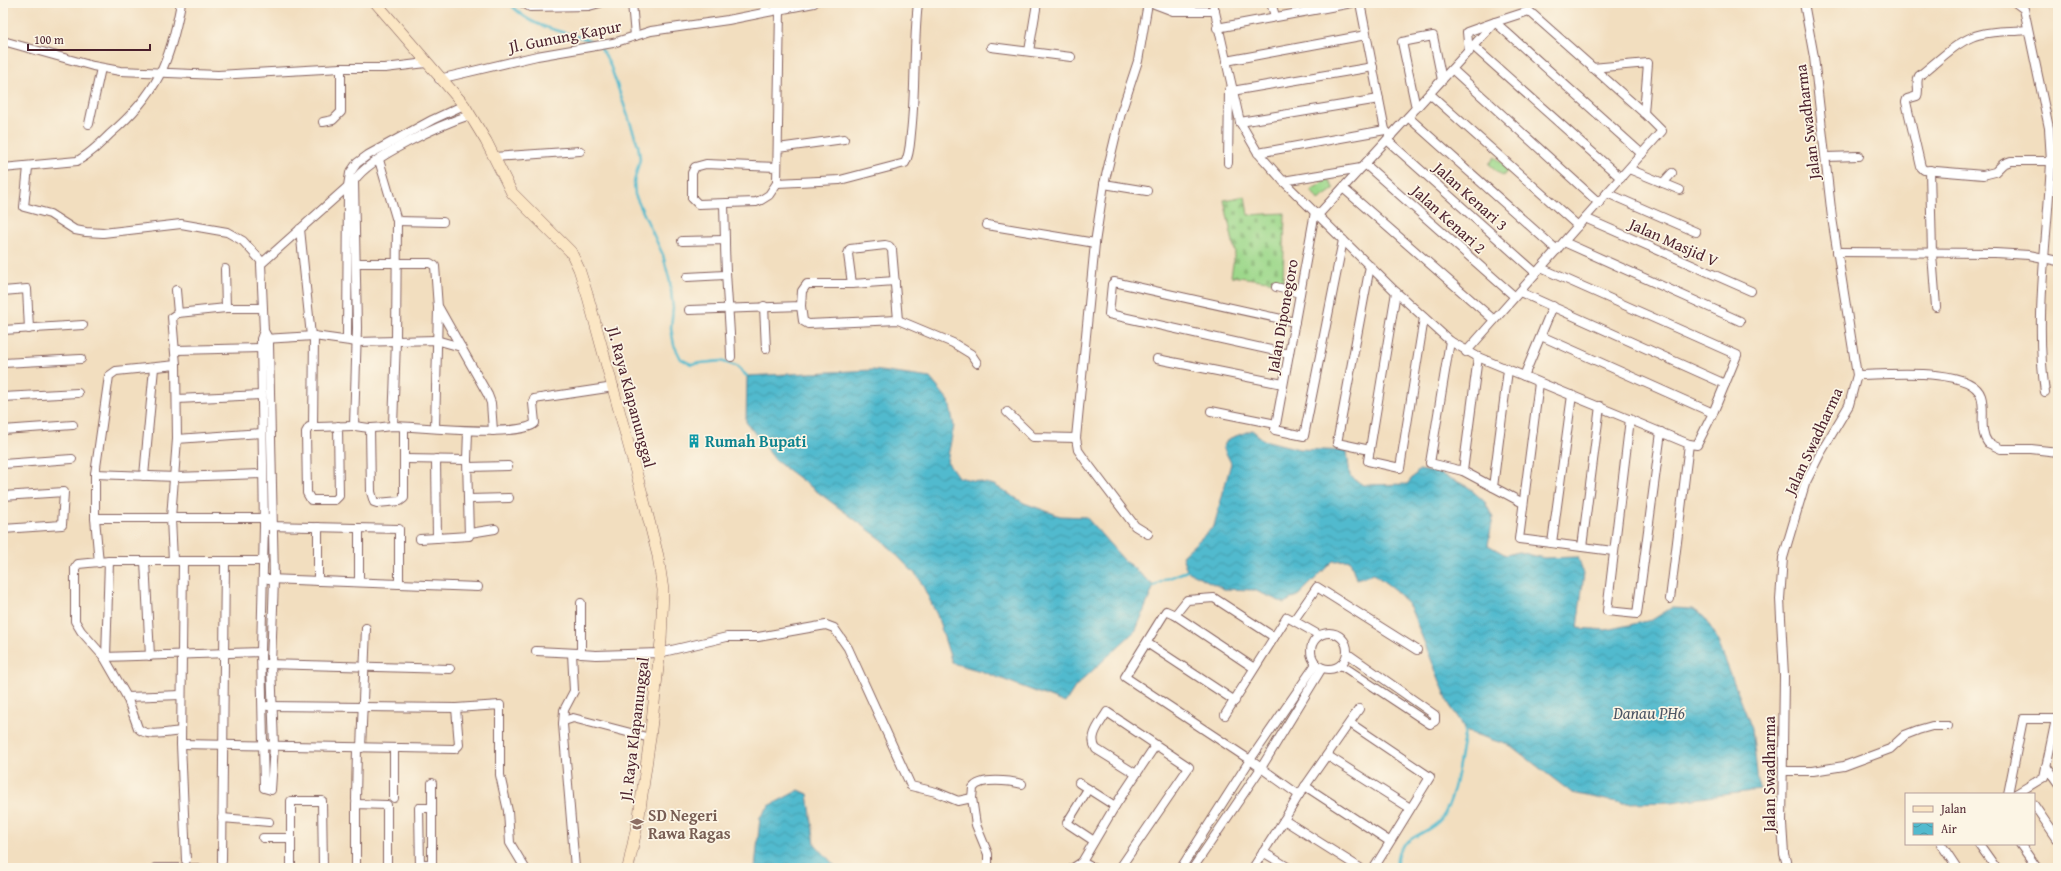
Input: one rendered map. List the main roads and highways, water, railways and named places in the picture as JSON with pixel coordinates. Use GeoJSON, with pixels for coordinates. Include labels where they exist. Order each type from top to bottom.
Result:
{"type":"FeatureCollection","features":[{"type":"Feature","properties":{"kind":"water"},"geometry":{"type":"Polygon","coordinates":[[[873,370],[930,378],[949,401],[954,426],[947,461],[958,477],[994,485],[1024,503],[1060,516],[1086,517],[1123,559],[1154,586],[1136,630],[1075,687],[1065,703],[981,671],[952,663],[937,615],[919,578],[881,539],[776,461],[746,422],[747,376],[873,370]]]}},
{"type":"Feature","properties":{"kind":"water","name":"Danau PH6"},"geometry":{"type":"Polygon","coordinates":[[[1252,430],[1264,440],[1299,449],[1347,451],[1350,476],[1363,485],[1407,484],[1419,470],[1438,473],[1467,486],[1485,502],[1493,518],[1488,545],[1506,555],[1519,552],[1544,558],[1578,557],[1584,574],[1577,628],[1606,630],[1652,620],[1671,608],[1693,609],[1704,617],[1715,634],[1752,729],[1759,790],[1672,802],[1622,803],[1572,793],[1511,746],[1465,731],[1460,720],[1450,706],[1410,607],[1395,590],[1374,574],[1356,579],[1350,560],[1333,561],[1299,595],[1284,603],[1254,590],[1224,589],[1187,571],[1182,556],[1214,526],[1231,463],[1223,447],[1228,439],[1252,430]]]}},
{"type":"Feature","properties":{"kind":"water"},"geometry":{"type":"Polygon","coordinates":[[[799,790],[808,794],[815,844],[835,866],[841,868],[755,868],[760,817],[769,806],[799,790]]]}},
{"type":"Feature","properties":{"kind":"waterway"},"geometry":{"type":"LineString","coordinates":[[509,3],[519,13],[539,25],[596,43]]}},
{"type":"Feature","properties":{"kind":"waterway"},"geometry":{"type":"LineString","coordinates":[[601,48],[609,62],[638,145],[640,159],[634,182],[635,195],[663,255],[670,282],[673,308],[671,328],[674,345],[681,359],[691,364],[721,361],[736,366],[747,376]]}},
{"type":"Feature","properties":{"kind":"waterway"},"geometry":{"type":"LineString","coordinates":[[1154,586],[1166,579],[1187,571]]}},
{"type":"Feature","properties":{"kind":"waterway"},"geometry":{"type":"LineString","coordinates":[[1397,868],[1397,857],[1400,849],[1405,843],[1435,825],[1446,811],[1459,765],[1465,731]]}},
{"type":"Feature","properties":{"kind":"place","name":"Rumah Bupati"},"geometry":{"type":"Point","coordinates":[694,441]}},
{"type":"Feature","properties":{"kind":"place","name":"SD Negeri Rawa Ragas"},"geometry":{"type":"Point","coordinates":[637,824]}}]}
